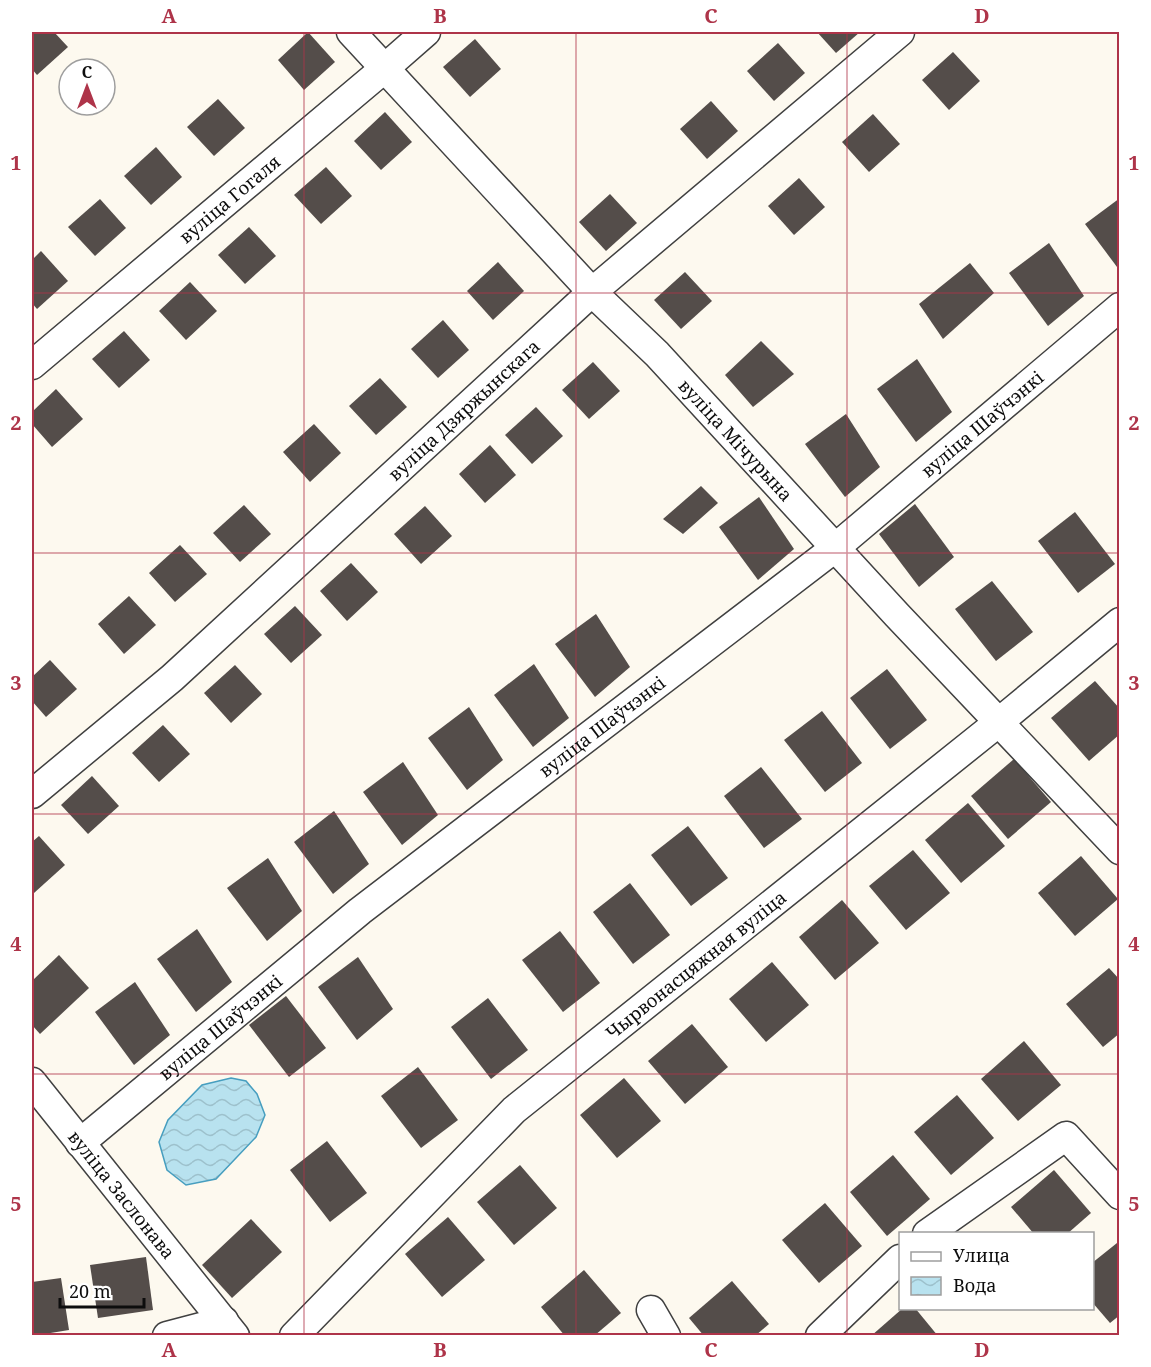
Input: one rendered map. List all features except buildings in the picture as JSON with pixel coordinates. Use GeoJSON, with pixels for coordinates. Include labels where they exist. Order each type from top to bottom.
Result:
{"type":"FeatureCollection","features":[{"type":"Feature","properties":{"kind":"street","name":"вуліца Мічурына"},"geometry":{"type":"LineString","coordinates":[[351,32],[591,292],[657,354],[1119,850]]}},
{"type":"Feature","properties":{"kind":"street","name":"вуліца Гогаля"},"geometry":{"type":"LineString","coordinates":[[32,365],[426,32]]}},
{"type":"Feature","properties":{"kind":"street","name":"вуліца Дзяржынскага"},"geometry":{"type":"LineString","coordinates":[[32,794],[172,678],[591,292],[900,32]]}},
{"type":"Feature","properties":{"kind":"street","name":"вуліца Шаўчэнкі"},"geometry":{"type":"LineString","coordinates":[[80,1143],[360,911],[836,548],[1119,307]]}},
{"type":"Feature","properties":{"kind":"street","name":"Чырвонасцяжная вуліца"},"geometry":{"type":"LineString","coordinates":[[294,1335],[514,1110],[999,722],[1119,622]]}},
{"type":"Feature","properties":{"kind":"street","name":"вуліца Заслонава"},"geometry":{"type":"LineString","coordinates":[[32,1082],[230,1328]]}},
{"type":"Feature","properties":{"kind":"street"},"geometry":{"type":"LineString","coordinates":[[928,1232],[1066,1136],[1119,1195]]}},
{"type":"Feature","properties":{"kind":"street"},"geometry":{"type":"LineString","coordinates":[[820,1335],[899,1260]]}},
{"type":"Feature","properties":{"kind":"street"},"geometry":{"type":"LineString","coordinates":[[651,1310],[666,1335]]}},
{"type":"Feature","properties":{"kind":"street"},"geometry":{"type":"LineString","coordinates":[[167,1335],[230,1328]]}},
{"type":"Feature","properties":{"kind":"water"},"geometry":{"type":"Polygon","coordinates":[[[231,1078],[246,1081],[257,1094],[265,1115],[256,1137],[216,1179],[186,1185],[167,1170],[159,1142],[168,1120],[202,1085],[231,1078]]]}}]}
